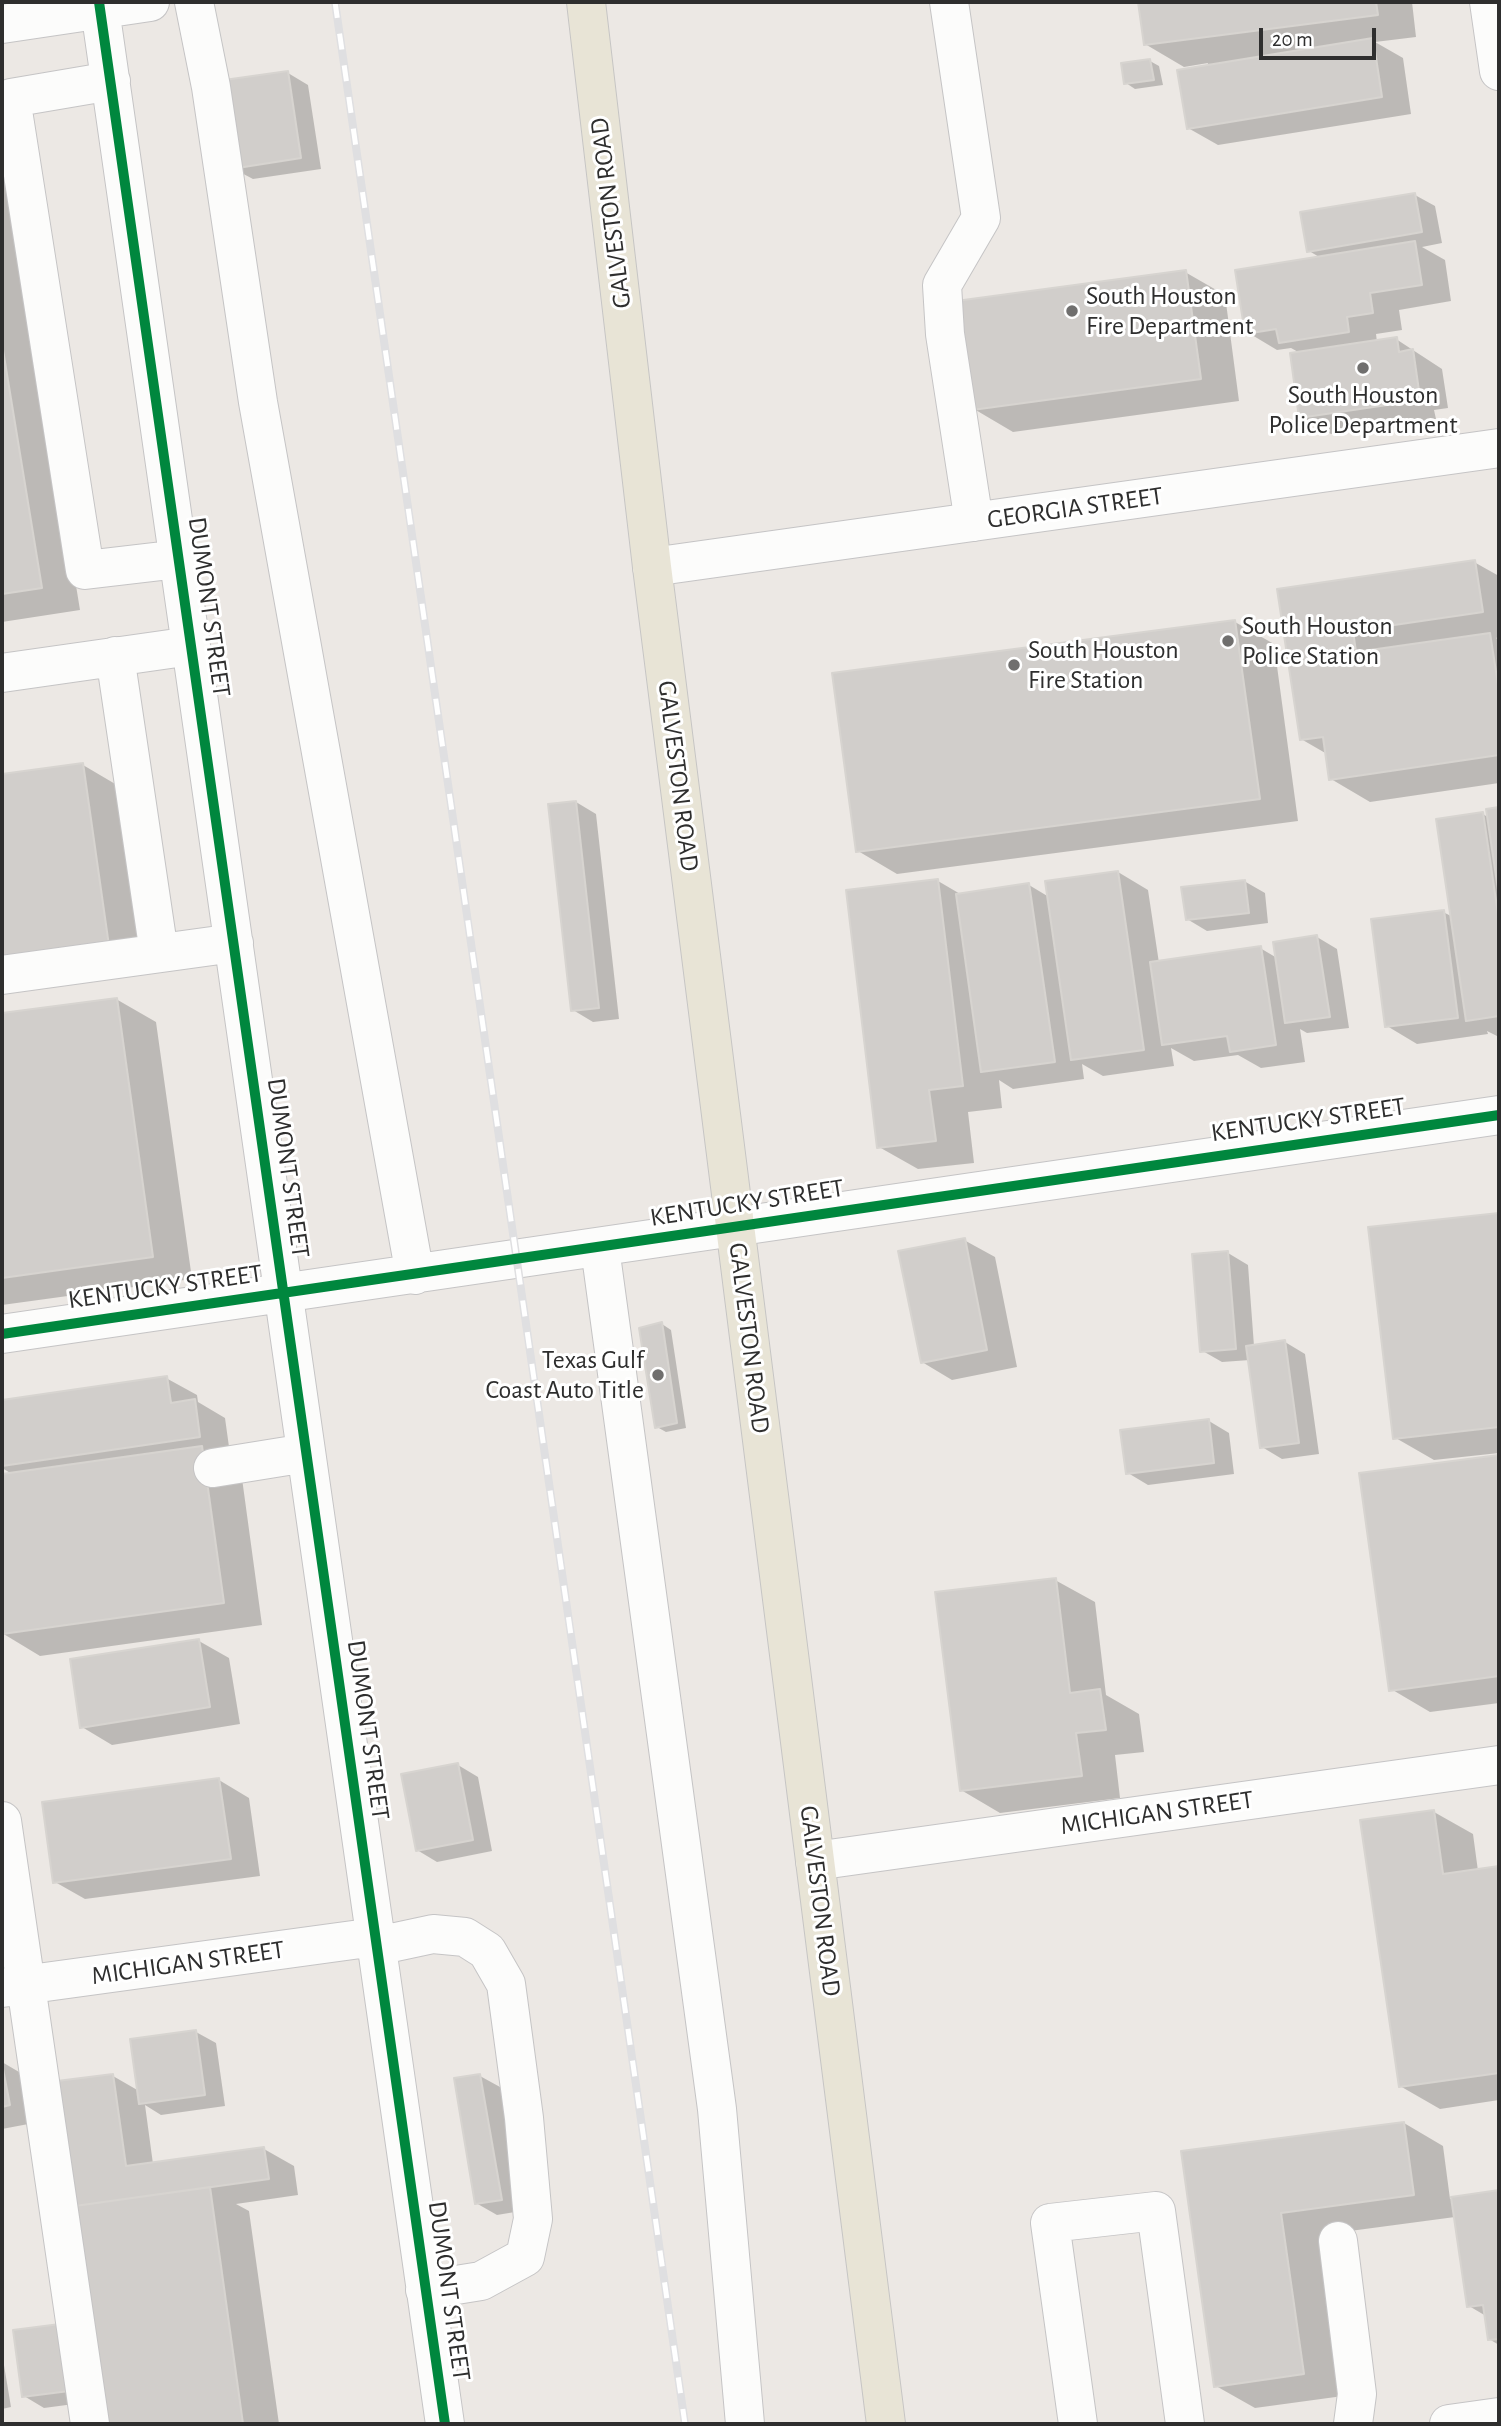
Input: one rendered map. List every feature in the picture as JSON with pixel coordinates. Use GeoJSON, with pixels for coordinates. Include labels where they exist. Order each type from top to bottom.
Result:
{"type":"FeatureCollection","features":[{"type":"Feature","properties":{"kind":"main road","name":"GALVESTON ROAD"},"geometry":{"type":"LineString","coordinates":[[586,2],[652,568],[886,2424]]}},
{"type":"Feature","properties":{"kind":"street"},"geometry":{"type":"LineString","coordinates":[[2,24],[100,6],[150,2]]}},
{"type":"Feature","properties":{"kind":"street"},"geometry":{"type":"LineString","coordinates":[[194,2],[211,87],[258,402],[415,1275]]}},
{"type":"Feature","properties":{"kind":"street"},"geometry":{"type":"LineString","coordinates":[[949,2],[981,218],[942,285],[945,334],[974,522]]}},
{"type":"Feature","properties":{"kind":"street"},"geometry":{"type":"LineString","coordinates":[[1489,2],[1499,71]]}},
{"type":"Feature","properties":{"kind":"street","name":"DUMONT STREET"},"geometry":{"type":"LineString","coordinates":[[100,6],[445,2424]]}},
{"type":"Feature","properties":{"kind":"street"},"geometry":{"type":"LineString","coordinates":[[111,80],[11,98],[85,570],[179,559]]}},
{"type":"Feature","properties":{"kind":"street","name":"GEORGIA STREET"},"geometry":{"type":"LineString","coordinates":[[652,568],[1499,448]]}},
{"type":"Feature","properties":{"kind":"street"},"geometry":{"type":"LineString","coordinates":[[2,673],[191,646]]}},
{"type":"Feature","properties":{"kind":"street"},"geometry":{"type":"LineString","coordinates":[[115,656],[159,953]]}},
{"type":"Feature","properties":{"kind":"street"},"geometry":{"type":"LineString","coordinates":[[2,975],[234,943]]}},
{"type":"Feature","properties":{"kind":"street","name":"KENTUCKY STREET"},"geometry":{"type":"LineString","coordinates":[[2,1334],[1499,1115]]}},
{"type":"Feature","properties":{"kind":"street"},"geometry":{"type":"LineString","coordinates":[[600,1248],[717,2109],[745,2424]]}},
{"type":"Feature","properties":{"kind":"street"},"geometry":{"type":"LineString","coordinates":[[213,1468],[306,1453]]}},
{"type":"Feature","properties":{"kind":"street","name":"MICHIGAN STREET"},"geometry":{"type":"LineString","coordinates":[[815,1861],[1499,1765]]}},
{"type":"Feature","properties":{"kind":"street"},"geometry":{"type":"LineString","coordinates":[[2,1821],[14,1986],[90,2424]]}},
{"type":"Feature","properties":{"kind":"street","name":"MICHIGAN STREET"},"geometry":{"type":"LineString","coordinates":[[14,1986],[433,1934],[466,1937],[487,1951],[506,1984],[524,2118],[533,2219],[525,2258],[481,2281],[425,2290]]}},
{"type":"Feature","properties":{"kind":"street"},"geometry":{"type":"LineString","coordinates":[[1078,2424],[1050,2222],[1156,2211],[1185,2424]]}},
{"type":"Feature","properties":{"kind":"street"},"geometry":{"type":"LineString","coordinates":[[1338,2241],[1357,2395],[1353,2424]]}},
{"type":"Feature","properties":{"kind":"street"},"geometry":{"type":"LineString","coordinates":[[1448,2424],[1499,2417]]}},
{"type":"Feature","properties":{"kind":"building"},"geometry":{"type":"Polygon","coordinates":[[[1138,2],[1376,2],[1378,15],[1144,45],[1138,2]]]}},
{"type":"Feature","properties":{"kind":"building"},"geometry":{"type":"Polygon","coordinates":[[[1373,38],[1382,97],[1187,129],[1177,70],[1373,38]]]}},
{"type":"Feature","properties":{"kind":"building"},"geometry":{"type":"Polygon","coordinates":[[[1150,59],[1154,80],[1124,84],[1121,63],[1150,59]]]}},
{"type":"Feature","properties":{"kind":"building"},"geometry":{"type":"Polygon","coordinates":[[[288,71],[301,158],[231,169],[217,81],[288,71]]]}},
{"type":"Feature","properties":{"kind":"building"},"geometry":{"type":"Polygon","coordinates":[[[1415,193],[1422,232],[1307,252],[1300,212],[1415,193]]]}},
{"type":"Feature","properties":{"kind":"building"},"geometry":{"type":"Polygon","coordinates":[[[1415,241],[1422,285],[1370,293],[1373,313],[1347,317],[1349,332],[1279,343],[1276,329],[1245,334],[1235,270],[1415,241]]]}},
{"type":"Feature","properties":{"kind":"building"},"geometry":{"type":"Polygon","coordinates":[[[1186,270],[1201,379],[972,410],[956,301],[1186,270]]]}},
{"type":"Feature","properties":{"kind":"building"},"geometry":{"type":"Polygon","coordinates":[[[1397,337],[1399,352],[1413,349],[1419,391],[1405,393],[1407,402],[1299,418],[1290,353],[1397,337]]]}},
{"type":"Feature","properties":{"kind":"building"},"geometry":{"type":"Polygon","coordinates":[[[2,344],[42,588],[2,594],[2,344]]]}},
{"type":"Feature","properties":{"kind":"building"},"geometry":{"type":"Polygon","coordinates":[[[1475,560],[1483,612],[1353,631],[1356,652],[1490,633],[1499,691],[1499,755],[1329,780],[1323,737],[1300,740],[1277,589],[1475,560]]]}},
{"type":"Feature","properties":{"kind":"building"},"geometry":{"type":"Polygon","coordinates":[[[1235,620],[1260,799],[856,852],[832,673],[1235,620]]]}},
{"type":"Feature","properties":{"kind":"building"},"geometry":{"type":"Polygon","coordinates":[[[83,763],[109,946],[2,961],[2,774],[83,763]]]}},
{"type":"Feature","properties":{"kind":"building"},"geometry":{"type":"Polygon","coordinates":[[[576,801],[599,1008],[571,1011],[548,804],[576,801]]]}},
{"type":"Feature","properties":{"kind":"building"},"geometry":{"type":"Polygon","coordinates":[[[1499,807],[1499,896],[1486,809],[1499,807]]]}},
{"type":"Feature","properties":{"kind":"building"},"geometry":{"type":"Polygon","coordinates":[[[1483,812],[1499,921],[1499,1016],[1466,1021],[1436,819],[1483,812]]]}},
{"type":"Feature","properties":{"kind":"building"},"geometry":{"type":"Polygon","coordinates":[[[1118,871],[1144,1050],[1071,1060],[1045,881],[1118,871]]]}},
{"type":"Feature","properties":{"kind":"building"},"geometry":{"type":"Polygon","coordinates":[[[938,879],[963,1086],[929,1090],[936,1141],[877,1148],[846,890],[938,879]]]}},
{"type":"Feature","properties":{"kind":"building"},"geometry":{"type":"Polygon","coordinates":[[[1245,880],[1249,913],[1186,920],[1181,887],[1245,880]]]}},
{"type":"Feature","properties":{"kind":"building"},"geometry":{"type":"Polygon","coordinates":[[[1029,883],[1055,1062],[981,1072],[956,894],[1029,883]]]}},
{"type":"Feature","properties":{"kind":"building"},"geometry":{"type":"Polygon","coordinates":[[[1444,910],[1458,1018],[1385,1027],[1371,919],[1444,910]]]}},
{"type":"Feature","properties":{"kind":"building"},"geometry":{"type":"Polygon","coordinates":[[[1317,935],[1330,1017],[1285,1023],[1273,942],[1317,935]]]}},
{"type":"Feature","properties":{"kind":"building"},"geometry":{"type":"Polygon","coordinates":[[[1261,946],[1276,1045],[1230,1052],[1227,1036],[1162,1045],[1150,962],[1261,946]]]}},
{"type":"Feature","properties":{"kind":"building"},"geometry":{"type":"Polygon","coordinates":[[[117,998],[153,1257],[2,1278],[2,1013],[117,998]]]}},
{"type":"Feature","properties":{"kind":"building"},"geometry":{"type":"Polygon","coordinates":[[[1499,1213],[1499,1427],[1393,1439],[1368,1227],[1499,1213]]]}},
{"type":"Feature","properties":{"kind":"building"},"geometry":{"type":"Polygon","coordinates":[[[965,1238],[987,1350],[921,1363],[898,1251],[965,1238]]]}},
{"type":"Feature","properties":{"kind":"building"},"geometry":{"type":"Polygon","coordinates":[[[1228,1251],[1236,1349],[1200,1352],[1192,1254],[1228,1251]]]}},
{"type":"Feature","properties":{"kind":"building","name":"Texas Gulf Coast Auto Title"},"geometry":{"type":"Polygon","coordinates":[[[662,1322],[677,1423],[655,1428],[639,1328],[662,1322]]]}},
{"type":"Feature","properties":{"kind":"building"},"geometry":{"type":"Polygon","coordinates":[[[1285,1340],[1299,1443],[1260,1448],[1246,1346],[1285,1340]]]}},
{"type":"Feature","properties":{"kind":"building"},"geometry":{"type":"Polygon","coordinates":[[[167,1376],[171,1403],[195,1399],[200,1437],[2,1466],[2,1400],[167,1376]]]}},
{"type":"Feature","properties":{"kind":"building"},"geometry":{"type":"Polygon","coordinates":[[[1209,1419],[1214,1463],[1126,1474],[1120,1430],[1209,1419]]]}},
{"type":"Feature","properties":{"kind":"building"},"geometry":{"type":"Polygon","coordinates":[[[202,1446],[224,1603],[2,1634],[2,1474],[202,1446]]]}},
{"type":"Feature","properties":{"kind":"building"},"geometry":{"type":"Polygon","coordinates":[[[1499,1455],[1499,1676],[1389,1691],[1359,1473],[1499,1455]]]}},
{"type":"Feature","properties":{"kind":"building"},"geometry":{"type":"Polygon","coordinates":[[[1056,1578],[1070,1693],[1100,1689],[1106,1730],[1076,1733],[1082,1776],[960,1791],[935,1592],[1056,1578]]]}},
{"type":"Feature","properties":{"kind":"building"},"geometry":{"type":"Polygon","coordinates":[[[199,1639],[210,1707],[80,1728],[70,1659],[199,1639]]]}},
{"type":"Feature","properties":{"kind":"building"},"geometry":{"type":"Polygon","coordinates":[[[458,1763],[473,1840],[416,1851],[401,1774],[458,1763]]]}},
{"type":"Feature","properties":{"kind":"building"},"geometry":{"type":"Polygon","coordinates":[[[219,1778],[231,1859],[53,1883],[42,1802],[219,1778]]]}},
{"type":"Feature","properties":{"kind":"building"},"geometry":{"type":"Polygon","coordinates":[[[1434,1810],[1443,1874],[1499,1866],[1499,2073],[1399,2087],[1360,1820],[1434,1810]]]}},
{"type":"Feature","properties":{"kind":"building"},"geometry":{"type":"Polygon","coordinates":[[[196,2030],[205,2095],[139,2104],[130,2039],[196,2030]]]}},
{"type":"Feature","properties":{"kind":"building"},"geometry":{"type":"Polygon","coordinates":[[[2,2064],[10,2105],[2,2107],[2,2064]]]}},
{"type":"Feature","properties":{"kind":"building"},"geometry":{"type":"Polygon","coordinates":[[[113,2074],[126,2166],[264,2147],[269,2179],[75,2206],[57,2081],[113,2074]]]}},
{"type":"Feature","properties":{"kind":"building"},"geometry":{"type":"Polygon","coordinates":[[[480,2074],[502,2200],[475,2204],[454,2078],[480,2074]]]}},
{"type":"Feature","properties":{"kind":"building"},"geometry":{"type":"Polygon","coordinates":[[[1404,2122],[1414,2195],[1281,2213],[1304,2374],[1214,2387],[1181,2151],[1404,2122]]]}},
{"type":"Feature","properties":{"kind":"building"},"geometry":{"type":"Polygon","coordinates":[[[210,2187],[243,2424],[106,2424],[75,2206],[210,2187]]]}},
{"type":"Feature","properties":{"kind":"building"},"geometry":{"type":"Polygon","coordinates":[[[1499,2190],[1499,2339],[1488,2340],[1483,2305],[1467,2307],[1451,2197],[1499,2190]]]}},
{"type":"Feature","properties":{"kind":"building"},"geometry":{"type":"Polygon","coordinates":[[[60,2324],[69,2391],[22,2397],[13,2330],[60,2324]]]}},
{"type":"Feature","properties":{"kind":"railway"},"geometry":{"type":"LineString","coordinates":[[335,2],[685,2424]]}},
{"type":"Feature","properties":{"kind":"cycle path"},"geometry":{"type":"LineString","coordinates":[[99,2],[445,2424]]}},
{"type":"Feature","properties":{"kind":"cycle path"},"geometry":{"type":"LineString","coordinates":[[2,1334],[1499,1115]]}},
{"type":"Feature","properties":{"kind":"place","name":"South Houston Fire Department"},"geometry":{"type":"Point","coordinates":[1072,311]}},
{"type":"Feature","properties":{"kind":"place","name":"South Houston Police Department"},"geometry":{"type":"Point","coordinates":[1363,368]}},
{"type":"Feature","properties":{"kind":"place","name":"South Houston Police Station"},"geometry":{"type":"Point","coordinates":[1228,641]}},
{"type":"Feature","properties":{"kind":"place","name":"South Houston Fire Station"},"geometry":{"type":"Point","coordinates":[1014,665]}},
{"type":"Feature","properties":{"kind":"place","name":"Texas Gulf Coast Auto Title"},"geometry":{"type":"Point","coordinates":[658,1375]}}]}
